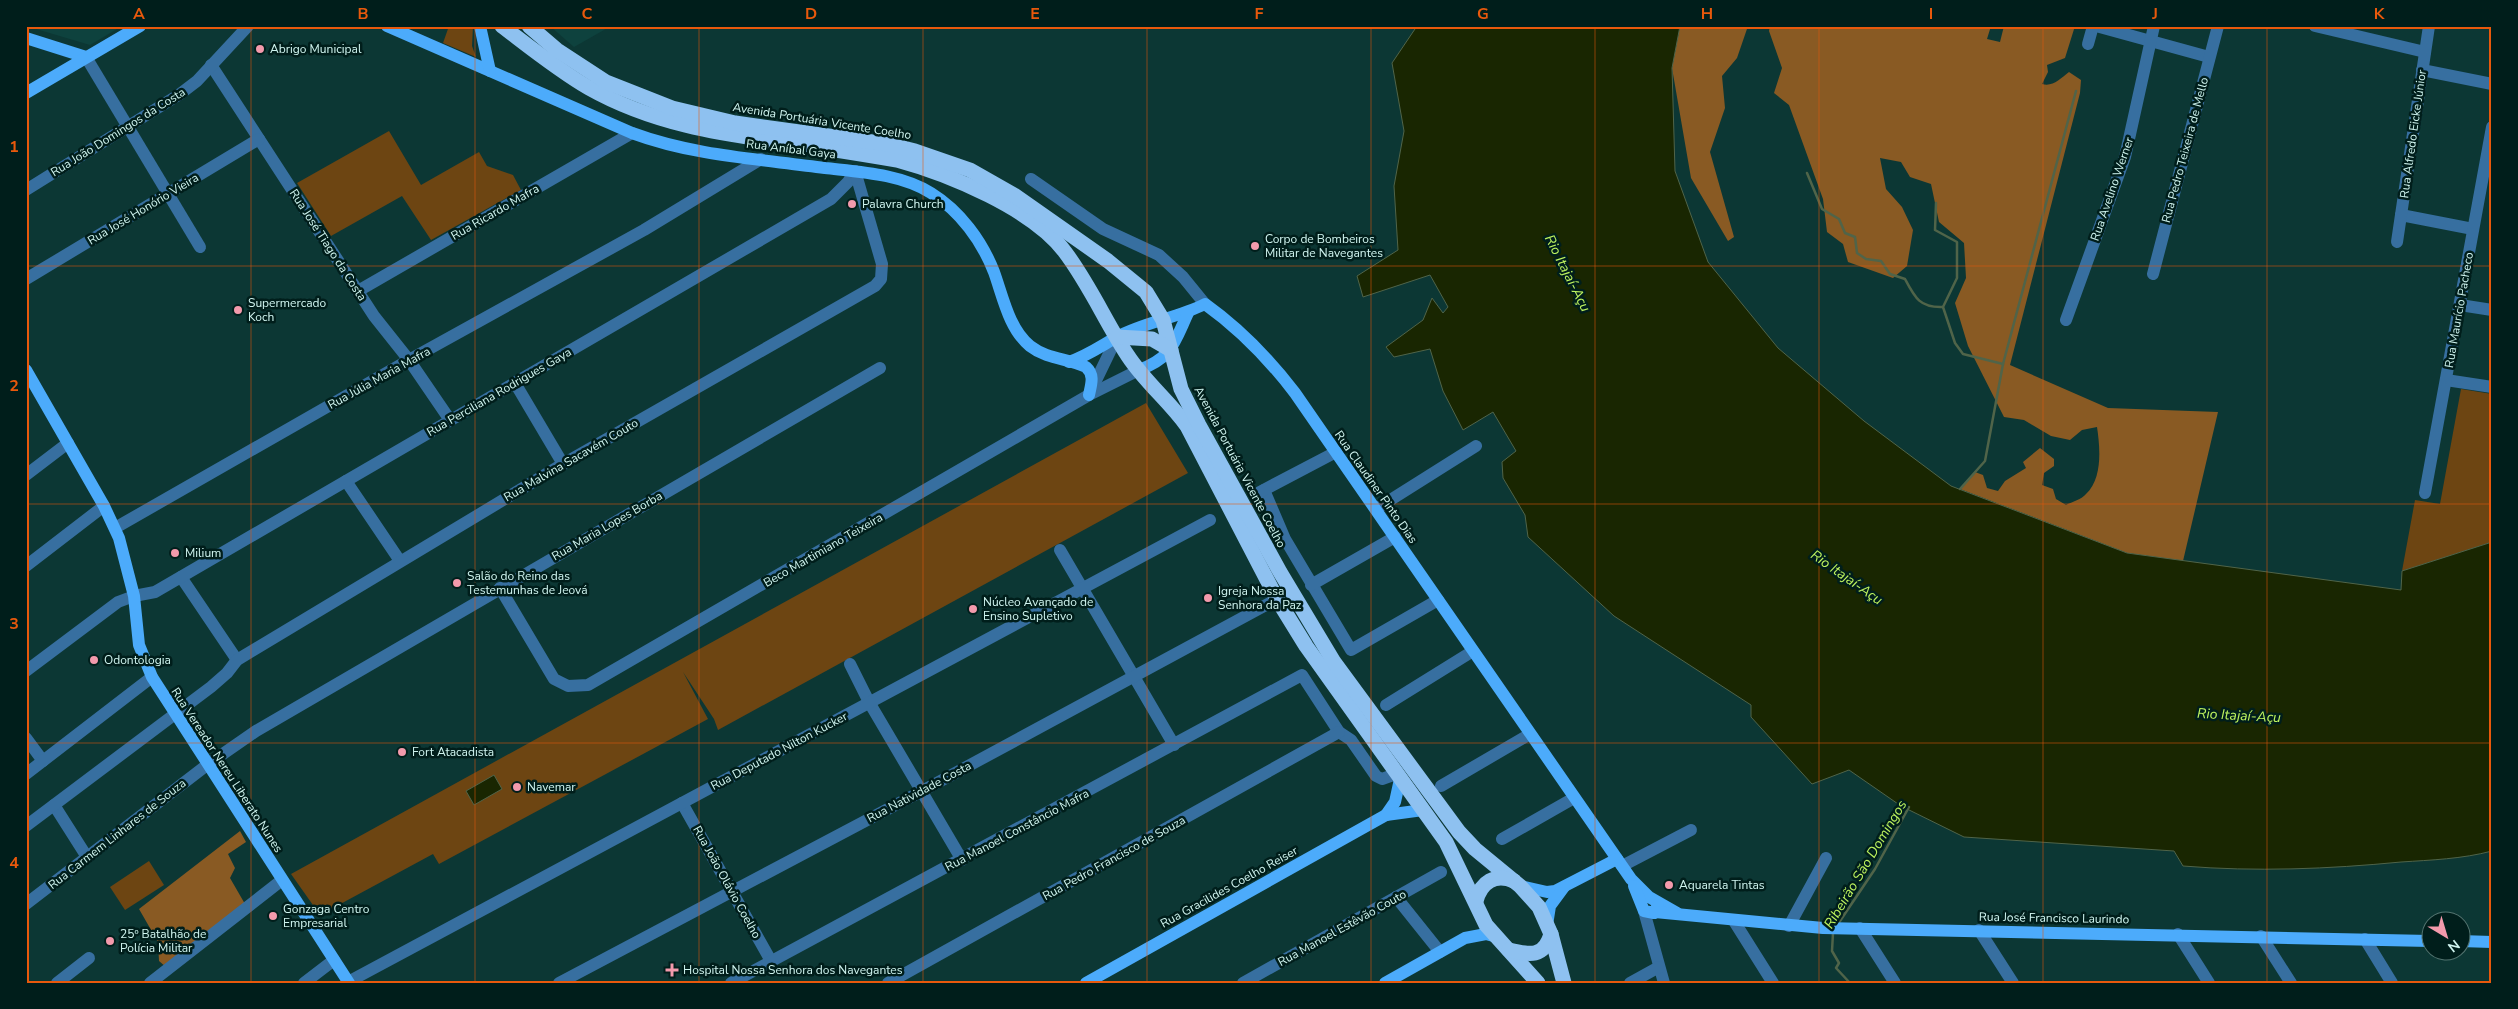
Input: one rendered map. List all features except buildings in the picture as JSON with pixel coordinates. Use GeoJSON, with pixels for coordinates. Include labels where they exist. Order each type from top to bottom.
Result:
{"type":"FeatureCollection","features":[{"type":"Feature","properties":{"kind":"highway"},"geometry":{"type":"LineString","coordinates":[[502,26],[550,63],[590,88],[670,122],[734,136],[898,160],[939,172],[1024,216],[1054,240],[1074,265],[1138,370],[1168,400],[1187,426],[1278,599],[1323,672],[1446,842],[1486,925],[1538,983]]}},
{"type":"Feature","properties":{"kind":"highway","name":"Avenida Portuária Vicente Coelho"},"geometry":{"type":"LineString","coordinates":[[529,26],[556,50],[606,82],[672,108],[735,122],[887,144],[970,170],[1014,195],[1108,261],[1146,292],[1163,320],[1181,389],[1199,425],[1317,636],[1441,811],[1475,849],[1518,883],[1539,907],[1549,930],[1564,983]]}},
{"type":"Feature","properties":{"kind":"highway"},"geometry":{"type":"LineString","coordinates":[[1117,337],[1152,339],[1171,350]]}},
{"type":"Feature","properties":{"kind":"highway"},"geometry":{"type":"LineString","coordinates":[[1423,810],[1441,811]]}},
{"type":"Feature","properties":{"kind":"highway"},"geometry":{"type":"LineString","coordinates":[[1476,901],[1478,891],[1485,883],[1500,878],[1518,883]]}},
{"type":"Feature","properties":{"kind":"highway"},"geometry":{"type":"LineString","coordinates":[[1509,950],[1522,953],[1542,952],[1546,947],[1549,930]]}},
{"type":"Feature","properties":{"kind":"main road"},"geometry":{"type":"LineString","coordinates":[[26,93],[140,26]]}},
{"type":"Feature","properties":{"kind":"main road","name":"Rua Aníbal Gaya"},"geometry":{"type":"LineString","coordinates":[[387,26],[632,133],[686,149],[855,172],[892,179],[930,192],[967,225],[986,254],[1010,315],[1023,339],[1047,357],[1081,364],[1090,370],[1092,382],[1089,395]]}},
{"type":"Feature","properties":{"kind":"main road"},"geometry":{"type":"LineString","coordinates":[[480,26],[490,71]]}},
{"type":"Feature","properties":{"kind":"main road"},"geometry":{"type":"LineString","coordinates":[[26,38],[86,57]]}},
{"type":"Feature","properties":{"kind":"main road"},"geometry":{"type":"LineString","coordinates":[[1069,362],[1091,354],[1117,337],[1188,312],[1205,304]]}},
{"type":"Feature","properties":{"kind":"main road","name":"Rua Claudiner Pinto Dias"},"geometry":{"type":"LineString","coordinates":[[1205,304],[1241,333],[1274,367],[1336,452],[1650,907]]}},
{"type":"Feature","properties":{"kind":"main road"},"geometry":{"type":"LineString","coordinates":[[1138,370],[1160,361],[1171,350],[1188,312]]}},
{"type":"Feature","properties":{"kind":"main road","name":"Rua Vereador Nereu Liberato Nunes"},"geometry":{"type":"LineString","coordinates":[[28,376],[115,528],[123,548],[134,596],[139,646],[152,677],[348,982]]}},
{"type":"Feature","properties":{"kind":"main road"},"geometry":{"type":"LineString","coordinates":[[1386,815],[1395,802],[1398,776]]}},
{"type":"Feature","properties":{"kind":"main road","name":"Rua Gracilides Coelho Reiser"},"geometry":{"type":"LineString","coordinates":[[1086,983],[1386,815],[1423,810]]}},
{"type":"Feature","properties":{"kind":"main road"},"geometry":{"type":"LineString","coordinates":[[1518,883],[1547,892],[1564,887],[1619,863]]}},
{"type":"Feature","properties":{"kind":"main road"},"geometry":{"type":"LineString","coordinates":[[1549,930],[1550,906],[1564,887]]}},
{"type":"Feature","properties":{"kind":"main road","name":"Rua José Francisco Laurindo"},"geometry":{"type":"LineString","coordinates":[[1650,907],[1734,921],[1789,926],[2420,941]]}},
{"type":"Feature","properties":{"kind":"main road"},"geometry":{"type":"LineString","coordinates":[[1385,983],[1475,934],[1497,937]]}},
{"type":"Feature","properties":{"kind":"main road"},"geometry":{"type":"LineString","coordinates":[[2470,941],[2492,942]]}},
{"type":"Feature","properties":{"kind":"street","name":"Rua João Domingos da Costa"},"geometry":{"type":"LineString","coordinates":[[26,190],[180,94],[248,26]]}},
{"type":"Feature","properties":{"kind":"street"},"geometry":{"type":"LineString","coordinates":[[2088,44],[2095,26],[2210,57]]}},
{"type":"Feature","properties":{"kind":"street","name":"Rua Avelino Werner"},"geometry":{"type":"LineString","coordinates":[[2066,320],[2128,148],[2154,26]]}},
{"type":"Feature","properties":{"kind":"street","name":"Rua Pedro Teixeira de Mello"},"geometry":{"type":"LineString","coordinates":[[2152,274],[2218,26]]}},
{"type":"Feature","properties":{"kind":"street"},"geometry":{"type":"LineString","coordinates":[[2315,26],[2425,52]]}},
{"type":"Feature","properties":{"kind":"street","name":"Rua Alfredo Eicke Júnior"},"geometry":{"type":"LineString","coordinates":[[2398,242],[2429,26]]}},
{"type":"Feature","properties":{"kind":"street"},"geometry":{"type":"LineString","coordinates":[[86,57],[200,247]]}},
{"type":"Feature","properties":{"kind":"street","name":"Rua José Tiago da Costa"},"geometry":{"type":"LineString","coordinates":[[211,65],[374,316],[409,360],[450,420]]}},
{"type":"Feature","properties":{"kind":"street"},"geometry":{"type":"LineString","coordinates":[[2422,70],[2492,84]]}},
{"type":"Feature","properties":{"kind":"street","name":"Rua Maurício Pacheco"},"geometry":{"type":"LineString","coordinates":[[2426,493],[2473,229],[2489,153],[2492,127]]}},
{"type":"Feature","properties":{"kind":"street","name":"Rua Ricardo Mafra"},"geometry":{"type":"LineString","coordinates":[[358,291],[632,133]]}},
{"type":"Feature","properties":{"kind":"street","name":"Rua José Honório Vieira"},"geometry":{"type":"LineString","coordinates":[[26,279],[259,138]]}},
{"type":"Feature","properties":{"kind":"street","name":"Rua Júlia Maria Mafra"},"geometry":{"type":"LineString","coordinates":[[115,528],[409,360],[644,230],[761,160]]}},
{"type":"Feature","properties":{"kind":"street","name":"Rua Perciliana Rodrigues Gaya"},"geometry":{"type":"LineString","coordinates":[[26,672],[118,602],[134,596],[155,592],[831,199],[855,172]]}},
{"type":"Feature","properties":{"kind":"street","name":"Rua Malvina Sacavém Couto"},"geometry":{"type":"LineString","coordinates":[[26,826],[227,673],[237,660],[562,464],[875,286],[881,279],[882,264],[855,172]]}},
{"type":"Feature","properties":{"kind":"street","name":"Rua Claudiner Pinto Dias"},"geometry":{"type":"LineString","coordinates":[[1031,179],[1103,229],[1159,255],[1182,277],[1205,304]]}},
{"type":"Feature","properties":{"kind":"street"},"geometry":{"type":"LineString","coordinates":[[2401,214],[2473,229]]}},
{"type":"Feature","properties":{"kind":"street"},"geometry":{"type":"LineString","coordinates":[[2460,305],[2492,310]]}},
{"type":"Feature","properties":{"kind":"street"},"geometry":{"type":"LineString","coordinates":[[1089,395],[1117,337]]}},
{"type":"Feature","properties":{"kind":"street","name":"Rua Maria Lopes Borba"},"geometry":{"type":"LineString","coordinates":[[207,765],[282,715],[880,368]]}},
{"type":"Feature","properties":{"kind":"street","name":"Beco Martimiano Teixeira"},"geometry":{"type":"LineString","coordinates":[[500,588],[554,678],[568,686],[578,687],[599,681],[1089,395],[1138,370]]}},
{"type":"Feature","properties":{"kind":"street"},"geometry":{"type":"LineString","coordinates":[[2446,380],[2492,387]]}},
{"type":"Feature","properties":{"kind":"street"},"geometry":{"type":"LineString","coordinates":[[515,383],[562,464]]}},
{"type":"Feature","properties":{"kind":"street"},"geometry":{"type":"LineString","coordinates":[[26,475],[68,443]]}},
{"type":"Feature","properties":{"kind":"street"},"geometry":{"type":"LineString","coordinates":[[1376,510],[1476,446]]}},
{"type":"Feature","properties":{"kind":"street"},"geometry":{"type":"LineString","coordinates":[[1336,452],[1260,492],[1311,585],[1351,650],[1438,600]]}},
{"type":"Feature","properties":{"kind":"street"},"geometry":{"type":"LineString","coordinates":[[346,481],[400,561]]}},
{"type":"Feature","properties":{"kind":"street"},"geometry":{"type":"LineString","coordinates":[[26,566],[104,506]]}},
{"type":"Feature","properties":{"kind":"street","name":"Rua Deputado Nilton Kucker"},"geometry":{"type":"LineString","coordinates":[[348,982],[1210,520]]}},
{"type":"Feature","properties":{"kind":"street"},"geometry":{"type":"LineString","coordinates":[[1311,585],[1394,537]]}},
{"type":"Feature","properties":{"kind":"street"},"geometry":{"type":"LineString","coordinates":[[1060,550],[1174,745]]}},
{"type":"Feature","properties":{"kind":"street"},"geometry":{"type":"LineString","coordinates":[[180,577],[237,660]]}},
{"type":"Feature","properties":{"kind":"street","name":"Rua Natividade Costa"},"geometry":{"type":"LineString","coordinates":[[559,983],[922,791],[1132,676],[1278,599]]}},
{"type":"Feature","properties":{"kind":"street"},"geometry":{"type":"LineString","coordinates":[[1386,705],[1473,651]]}},
{"type":"Feature","properties":{"kind":"street"},"geometry":{"type":"LineString","coordinates":[[850,664],[869,702],[962,860]]}},
{"type":"Feature","properties":{"kind":"street","name":"Rua Manoel Constâncio Mafra"},"geometry":{"type":"LineString","coordinates":[[730,983],[1302,676],[1340,732]]}},
{"type":"Feature","properties":{"kind":"street"},"geometry":{"type":"LineString","coordinates":[[26,774],[152,677]]}},
{"type":"Feature","properties":{"kind":"street"},"geometry":{"type":"LineString","coordinates":[[1340,732],[1351,740],[1376,776],[1382,779],[1398,776]]}},
{"type":"Feature","properties":{"kind":"street","name":"Rua Pedro Francisco de Souza"},"geometry":{"type":"LineString","coordinates":[[888,983],[1340,732]]}},
{"type":"Feature","properties":{"kind":"street"},"geometry":{"type":"LineString","coordinates":[[1441,786],[1530,734]]}},
{"type":"Feature","properties":{"kind":"street"},"geometry":{"type":"LineString","coordinates":[[26,738],[43,761]]}},
{"type":"Feature","properties":{"kind":"street","name":"Rua Carmem Linhares de Souza"},"geometry":{"type":"LineString","coordinates":[[26,904],[207,765]]}},
{"type":"Feature","properties":{"kind":"street"},"geometry":{"type":"LineString","coordinates":[[1502,839],[1574,798]]}},
{"type":"Feature","properties":{"kind":"street","name":"Rua João Olávio Coelho"},"geometry":{"type":"LineString","coordinates":[[682,803],[771,961]]}},
{"type":"Feature","properties":{"kind":"street"},"geometry":{"type":"LineString","coordinates":[[54,805],[87,857]]}},
{"type":"Feature","properties":{"kind":"street"},"geometry":{"type":"LineString","coordinates":[[1619,863],[1691,830]]}},
{"type":"Feature","properties":{"kind":"street"},"geometry":{"type":"LineString","coordinates":[[1789,926],[1826,858]]}},
{"type":"Feature","properties":{"kind":"street","name":"Rua Manoel Estêvão Couto"},"geometry":{"type":"LineString","coordinates":[[1243,983],[1441,872]]}},
{"type":"Feature","properties":{"kind":"street"},"geometry":{"type":"LineString","coordinates":[[150,983],[282,880]]}},
{"type":"Feature","properties":{"kind":"street"},"geometry":{"type":"LineString","coordinates":[[1396,898],[1440,952]]}},
{"type":"Feature","properties":{"kind":"street"},"geometry":{"type":"LineString","coordinates":[[1650,907],[1650,932],[1664,983]]}},
{"type":"Feature","properties":{"kind":"street"},"geometry":{"type":"LineString","coordinates":[[1734,921],[1773,983]]}},
{"type":"Feature","properties":{"kind":"street"},"geometry":{"type":"LineString","coordinates":[[1860,928],[1895,983]]}},
{"type":"Feature","properties":{"kind":"street"},"geometry":{"type":"LineString","coordinates":[[1980,930],[2014,983]]}},
{"type":"Feature","properties":{"kind":"street"},"geometry":{"type":"LineString","coordinates":[[2178,934],[2209,983]]}},
{"type":"Feature","properties":{"kind":"street"},"geometry":{"type":"LineString","coordinates":[[2261,936],[2291,983]]}},
{"type":"Feature","properties":{"kind":"street"},"geometry":{"type":"LineString","coordinates":[[2365,939],[2392,983]]}},
{"type":"Feature","properties":{"kind":"street"},"geometry":{"type":"LineString","coordinates":[[57,983],[88,958]]}},
{"type":"Feature","properties":{"kind":"street"},"geometry":{"type":"LineString","coordinates":[[304,983],[334,960]]}},
{"type":"Feature","properties":{"kind":"street"},"geometry":{"type":"LineString","coordinates":[[1630,983],[1659,967]]}},
{"type":"Feature","properties":{"kind":"shaded area"},"geometry":{"type":"Polygon","coordinates":[[[26,26],[122,26],[90,45],[26,26]]]}},
{"type":"Feature","properties":{"kind":"shaded area"},"geometry":{"type":"Polygon","coordinates":[[[449,26],[473,26],[472,46],[476,57],[443,43],[449,26]]]}},
{"type":"Feature","properties":{"kind":"shaded area"},"geometry":{"type":"Polygon","coordinates":[[[550,26],[611,26],[574,47],[550,26]]]}},
{"type":"Feature","properties":{"kind":"shaded area"},"geometry":{"type":"Polygon","coordinates":[[[1680,26],[1748,26],[1737,58],[1722,76],[1725,108],[1710,152],[1734,237],[1728,241],[1691,178],[1672,68],[1680,26]]]}},
{"type":"Feature","properties":{"kind":"shaded area"},"geometry":{"type":"Polygon","coordinates":[[[1770,26],[1991,26],[1987,39],[2000,42],[2004,26],[2075,26],[2065,58],[2047,65],[2048,72],[2042,84],[2053,83],[2069,72],[2081,80],[2080,93],[2010,365],[2108,408],[2218,412],[2183,561],[2127,553],[1960,489],[1975,472],[1983,475],[1987,488],[1998,491],[2005,481],[2026,468],[2023,462],[2040,448],[2054,459],[2054,466],[2044,473],[2042,485],[2053,489],[2056,499],[2066,505],[2084,496],[2095,480],[2099,462],[2097,427],[2082,430],[2070,440],[2051,436],[2024,420],[2004,417],[1968,346],[1955,303],[1966,278],[1964,243],[1939,222],[1931,184],[1910,177],[1901,162],[1880,158],[1886,189],[1902,207],[1913,230],[1907,266],[1893,278],[1848,262],[1843,244],[1827,232],[1823,199],[1789,105],[1774,93],[1782,68],[1769,31],[1770,26]]]}},
{"type":"Feature","properties":{"kind":"shaded area"},"geometry":{"type":"Polygon","coordinates":[[[389,131],[421,185],[479,152],[487,166],[513,175],[521,190],[431,240],[402,196],[331,236],[297,183],[389,131]]]}},
{"type":"Feature","properties":{"kind":"shaded area"},"geometry":{"type":"Polygon","coordinates":[[[2461,389],[2492,394],[2492,542],[2402,571],[2415,500],[2440,504],[2461,389]]]}},
{"type":"Feature","properties":{"kind":"shaded area"},"geometry":{"type":"Polygon","coordinates":[[[1146,403],[1188,473],[718,730],[714,719],[683,672],[708,719],[439,864],[433,854],[320,915],[291,874],[1146,403]]]}},
{"type":"Feature","properties":{"kind":"shaded area"},"geometry":{"type":"Polygon","coordinates":[[[240,831],[246,842],[228,854],[235,868],[230,878],[245,904],[166,967],[159,961],[158,942],[139,909],[240,831]]]}},
{"type":"Feature","properties":{"kind":"shaded area"},"geometry":{"type":"Polygon","coordinates":[[[149,861],[164,885],[125,910],[110,887],[149,861]]]}},
{"type":"Feature","properties":{"kind":"water","name":"Rio Itajaí-Açu"},"geometry":{"type":"Polygon","coordinates":[[[1417,26],[1680,26],[1672,68],[1675,171],[1708,262],[1778,348],[1864,421],[1951,486],[2127,553],[2401,590],[2402,571],[2492,542],[2492,851],[2446,859],[2319,868],[2237,869],[2183,866],[2174,851],[1964,837],[1901,806],[1849,770],[1812,784],[1751,717],[1751,705],[1614,616],[1528,537],[1525,515],[1503,478],[1502,462],[1516,451],[1493,412],[1463,430],[1443,391],[1430,349],[1394,357],[1386,347],[1423,320],[1432,298],[1443,313],[1448,307],[1430,275],[1363,297],[1357,276],[1398,250],[1394,186],[1404,131],[1392,63],[1417,26]]]}},
{"type":"Feature","properties":{"kind":"water"},"geometry":{"type":"Polygon","coordinates":[[[494,775],[502,789],[474,805],[466,791],[494,775]]]}},
{"type":"Feature","properties":{"kind":"waterway"},"geometry":{"type":"LineString","coordinates":[[1960,489],[1985,461],[2003,364],[2076,91]]}},
{"type":"Feature","properties":{"kind":"waterway"},"geometry":{"type":"LineString","coordinates":[[1807,173],[1822,209],[1839,219],[1845,233],[1855,237],[1857,253],[1866,259],[1881,261],[1890,274],[1905,279],[1915,296],[1924,304],[1943,307]]}},
{"type":"Feature","properties":{"kind":"waterway"},"geometry":{"type":"LineString","coordinates":[[1936,203],[1935,230],[1957,242],[1957,278],[1943,307],[1955,343],[1963,354],[2003,364]]}},
{"type":"Feature","properties":{"kind":"waterway","name":"Ribeirão São Domingos"},"geometry":{"type":"LineString","coordinates":[[1838,924],[1875,869],[1909,807]]}},
{"type":"Feature","properties":{"kind":"waterway","name":"Ribeirão São Domingos"},"geometry":{"type":"LineString","coordinates":[[1833,933],[1832,951],[1839,963],[1836,968],[1850,983]]}},
{"type":"Feature","properties":{"kind":"place","name":"Abrigo Municipal"},"geometry":{"type":"Point","coordinates":[260,49]}},
{"type":"Feature","properties":{"kind":"place","name":"Palavra Church"},"geometry":{"type":"Point","coordinates":[852,204]}},
{"type":"Feature","properties":{"kind":"place","name":"Corpo de Bombeiros Militar de Navegantes"},"geometry":{"type":"Point","coordinates":[1255,246]}},
{"type":"Feature","properties":{"kind":"place","name":"Supermercado Koch"},"geometry":{"type":"Point","coordinates":[238,310]}},
{"type":"Feature","properties":{"kind":"place","name":"Milium"},"geometry":{"type":"Point","coordinates":[175,553]}},
{"type":"Feature","properties":{"kind":"place","name":"Salão do Reino das Testemunhas de Jeová"},"geometry":{"type":"Point","coordinates":[457,583]}},
{"type":"Feature","properties":{"kind":"place","name":"Igreja Nossa Senhora da Paz"},"geometry":{"type":"Point","coordinates":[1208,598]}},
{"type":"Feature","properties":{"kind":"place","name":"Núcleo Avançado de Ensino Supletivo"},"geometry":{"type":"Point","coordinates":[973,609]}},
{"type":"Feature","properties":{"kind":"place","name":"Odontologia"},"geometry":{"type":"Point","coordinates":[94,660]}},
{"type":"Feature","properties":{"kind":"place","name":"Fort Atacadista"},"geometry":{"type":"Point","coordinates":[402,752]}},
{"type":"Feature","properties":{"kind":"place","name":"Navemar"},"geometry":{"type":"Point","coordinates":[517,787]}},
{"type":"Feature","properties":{"kind":"place","name":"Aquarela Tintas"},"geometry":{"type":"Point","coordinates":[1669,885]}},
{"type":"Feature","properties":{"kind":"place","name":"Gonzaga Centro Empresarial"},"geometry":{"type":"Point","coordinates":[273,916]}},
{"type":"Feature","properties":{"kind":"place","name":"25º Batalhão de Polícia Militar"},"geometry":{"type":"Point","coordinates":[110,941]}},
{"type":"Feature","properties":{"kind":"place","name":"Hospital Nossa Senhora dos Navegantes"},"geometry":{"type":"Point","coordinates":[672,970]}}]}
